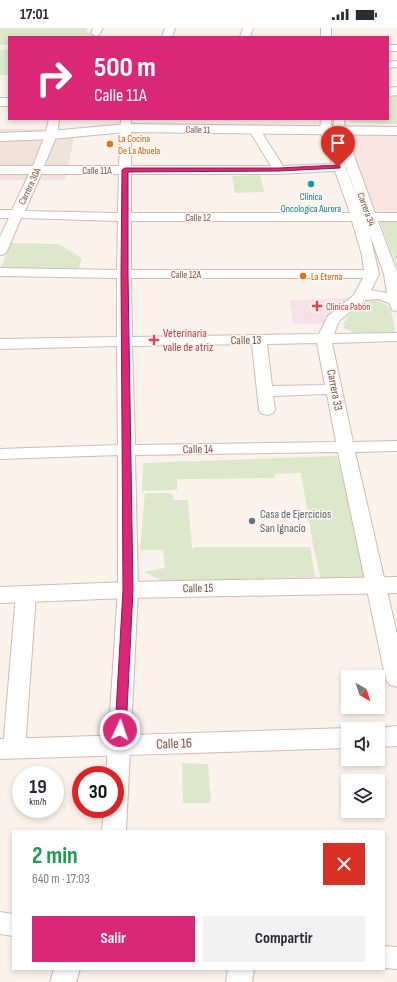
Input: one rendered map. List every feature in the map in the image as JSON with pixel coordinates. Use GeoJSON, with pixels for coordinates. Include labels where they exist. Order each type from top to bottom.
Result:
{"type":"FeatureCollection","features":[{"type":"Feature","properties":{"kind":"street","name":"Carrera 30A"},"geometry":{"type":"LineString","coordinates":[[0,251],[15,215],[37,170],[51,135],[54,120]]}},
{"type":"Feature","properties":{"kind":"street","name":"Calle 11"},"geometry":{"type":"LineString","coordinates":[[0,137],[51,135],[126,124],[255,130],[332,125],[397,131]]}},
{"type":"Feature","properties":{"kind":"street"},"geometry":{"type":"LineString","coordinates":[[114,830],[128,590],[124,274],[126,124]]}},
{"type":"Feature","properties":{"kind":"street"},"geometry":{"type":"LineString","coordinates":[[324,338],[333,319],[360,297],[372,274],[364,218],[338,167],[332,125]]}},
{"type":"Feature","properties":{"kind":"street","name":"Carrera 34"},"geometry":{"type":"LineString","coordinates":[[332,125],[364,218],[394,274],[396,304]]}},
{"type":"Feature","properties":{"kind":"street"},"geometry":{"type":"LineString","coordinates":[[255,130],[279,170]]}},
{"type":"Feature","properties":{"kind":"street","name":"Calle 11A"},"geometry":{"type":"LineString","coordinates":[[0,170],[279,170],[338,167]]}},
{"type":"Feature","properties":{"kind":"street","name":"Calle 12"},"geometry":{"type":"LineString","coordinates":[[0,214],[125,217],[397,217]]}},
{"type":"Feature","properties":{"kind":"street","name":"Calle 12A"},"geometry":{"type":"LineString","coordinates":[[0,272],[124,274],[372,274]]}},
{"type":"Feature","properties":{"kind":"street","name":"Carrera 34"},"geometry":{"type":"LineString","coordinates":[[360,297],[376,294],[396,304]]}},
{"type":"Feature","properties":{"kind":"street","name":"Calle 13"},"geometry":{"type":"LineString","coordinates":[[0,344],[397,337]]}},
{"type":"Feature","properties":{"kind":"street","name":"Carrera 33"},"geometry":{"type":"LineString","coordinates":[[324,338],[346,448],[387,585],[397,680]]}},
{"type":"Feature","properties":{"kind":"street"},"geometry":{"type":"LineString","coordinates":[[259,339],[267,410]]}},
{"type":"Feature","properties":{"kind":"street"},"geometry":{"type":"LineString","coordinates":[[265,391],[335,389]]}},
{"type":"Feature","properties":{"kind":"street","name":"Calle 14"},"geometry":{"type":"LineString","coordinates":[[0,454],[126,450],[346,448],[397,446]]}},
{"type":"Feature","properties":{"kind":"street","name":"Calle 15"},"geometry":{"type":"LineString","coordinates":[[0,595],[128,590],[387,585]]}},
{"type":"Feature","properties":{"kind":"street"},"geometry":{"type":"LineString","coordinates":[[7,749],[26,594]]}},
{"type":"Feature","properties":{"kind":"street"},"geometry":{"type":"LineString","coordinates":[[385,737],[397,736]]}},
{"type":"Feature","properties":{"kind":"street","name":"Calle 16"},"geometry":{"type":"LineString","coordinates":[[7,749],[341,738]]}},
{"type":"Feature","properties":{"kind":"street"},"geometry":{"type":"LineString","coordinates":[[0,923],[12,925]]}},
{"type":"Feature","properties":{"kind":"street"},"geometry":{"type":"LineString","coordinates":[[385,956],[397,958]]}},
{"type":"Feature","properties":{"kind":"street"},"geometry":{"type":"LineString","coordinates":[[63,982],[67,970]]}},
{"type":"Feature","properties":{"kind":"street"},"geometry":{"type":"LineString","coordinates":[[239,982],[241,970]]}},
{"type":"Feature","properties":{"kind":"shaded area"},"geometry":{"type":"Polygon","coordinates":[[[0,129],[76,129],[65,180],[0,180],[0,129]]]}},
{"type":"Feature","properties":{"kind":"shaded area"},"geometry":{"type":"Polygon","coordinates":[[[350,129],[397,131],[397,214],[378,215],[363,185],[351,144],[350,129]]]}},
{"type":"Feature","properties":{"kind":"shaded area","name":"Clínica Pabón"},"geometry":{"type":"Polygon","coordinates":[[[350,298],[333,317],[325,317],[325,323],[293,325],[290,300],[350,298]]]}},
{"type":"Feature","properties":{"kind":"green space"},"geometry":{"type":"Polygon","coordinates":[[[0,28],[88,28],[87,32],[95,36],[8,36],[8,45],[0,45],[0,28]]]}},
{"type":"Feature","properties":{"kind":"green space"},"geometry":{"type":"Polygon","coordinates":[[[8,49],[8,75],[0,75],[0,50],[8,49]]]}},
{"type":"Feature","properties":{"kind":"green space"},"geometry":{"type":"Polygon","coordinates":[[[389,93],[397,93],[397,124],[350,122],[349,120],[389,120],[389,93]]]}},
{"type":"Feature","properties":{"kind":"green space"},"geometry":{"type":"Polygon","coordinates":[[[260,175],[264,192],[235,193],[232,176],[260,175]]]}},
{"type":"Feature","properties":{"kind":"green space"},"geometry":{"type":"Polygon","coordinates":[[[380,222],[397,222],[397,267],[380,222]]]}},
{"type":"Feature","properties":{"kind":"green space"},"geometry":{"type":"Polygon","coordinates":[[[11,243],[58,244],[82,258],[78,271],[0,269],[11,243]]]}},
{"type":"Feature","properties":{"kind":"green space"},"geometry":{"type":"Polygon","coordinates":[[[369,300],[387,305],[393,318],[395,332],[354,333],[344,328],[343,324],[351,313],[361,304],[369,300]]]}},
{"type":"Feature","properties":{"kind":"green space"},"geometry":{"type":"Polygon","coordinates":[[[337,456],[370,579],[321,580],[313,544],[301,473],[275,474],[275,478],[177,479],[177,490],[142,491],[143,463],[337,456]]]}},
{"type":"Feature","properties":{"kind":"green space"},"geometry":{"type":"Polygon","coordinates":[[[145,493],[171,493],[174,500],[188,500],[192,549],[195,547],[310,547],[315,577],[164,582],[144,572],[165,568],[163,550],[140,550],[145,493]]]}},
{"type":"Feature","properties":{"kind":"green space"},"geometry":{"type":"Polygon","coordinates":[[[182,763],[208,764],[211,803],[183,803],[182,763]]]}},
{"type":"Feature","properties":{"kind":"place","name":"La Cocina De La Abuela"},"geometry":{"type":"Point","coordinates":[110,144]}},
{"type":"Feature","properties":{"kind":"place","name":"Clinica Oncologica Aurora"},"geometry":{"type":"Point","coordinates":[311,184]}},
{"type":"Feature","properties":{"kind":"place","name":"La Eterna"},"geometry":{"type":"Point","coordinates":[303,276]}},
{"type":"Feature","properties":{"kind":"place","name":"Clínica Pabón"},"geometry":{"type":"Point","coordinates":[317,306]}},
{"type":"Feature","properties":{"kind":"place","name":"Veterinaria valle de atriz"},"geometry":{"type":"Point","coordinates":[154,340]}},
{"type":"Feature","properties":{"kind":"place","name":"Casa de Ejercicios San Ignacio"},"geometry":{"type":"Point","coordinates":[252,521]}},
{"type":"Feature","properties":{"kind":"route"},"geometry":{"type":"LineString","coordinates":[[120,730],[128,590],[124,274],[125,170],[279,170],[338,167]]}}]}
